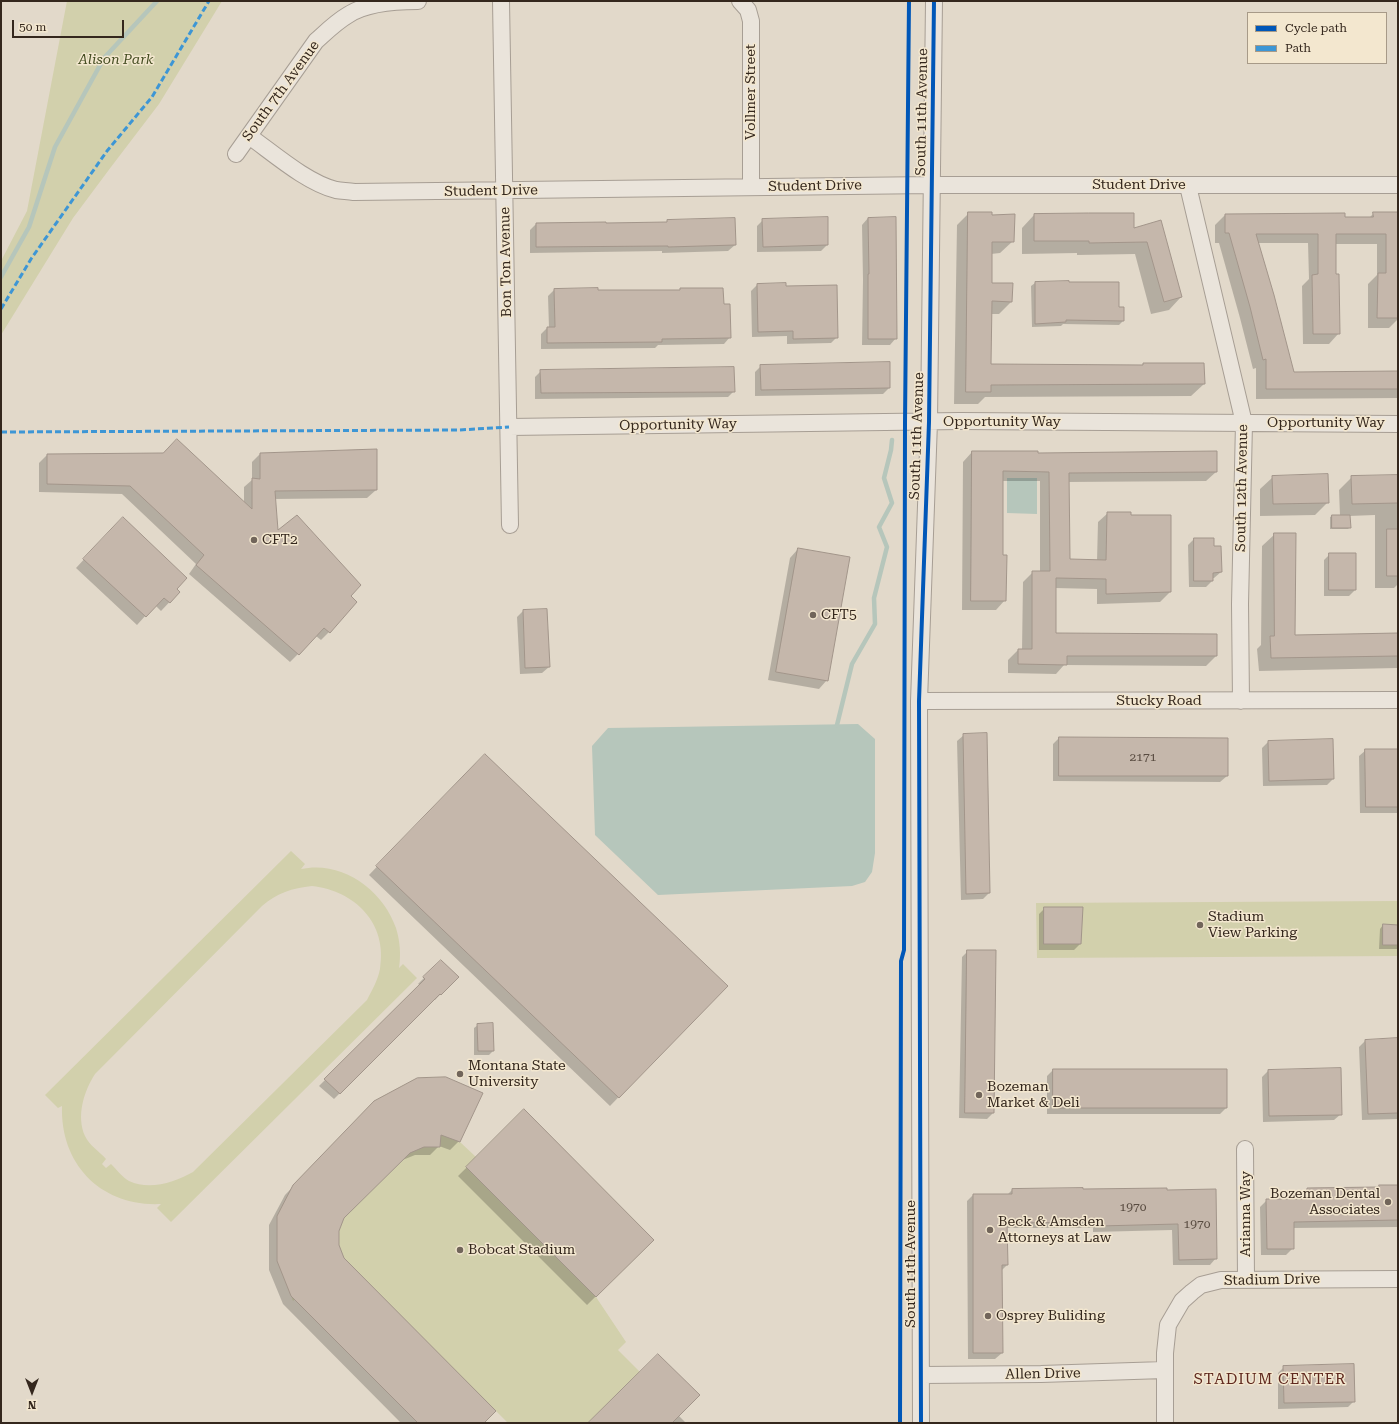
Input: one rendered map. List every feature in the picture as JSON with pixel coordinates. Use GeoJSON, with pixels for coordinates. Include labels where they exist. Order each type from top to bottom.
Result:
{"type":"FeatureCollection","features":[{"type":"Feature","properties":{"kind":"street","name":"South 7th Avenue"},"geometry":{"type":"LineString","coordinates":[[236,154],[316,41],[333,26],[349,14],[370,7],[391,1],[418,1]]}},
{"type":"Feature","properties":{"kind":"street","name":"Bon Ton Avenue"},"geometry":{"type":"LineString","coordinates":[[501,1],[510,525]]}},
{"type":"Feature","properties":{"kind":"street","name":"Vollmer Street"},"geometry":{"type":"LineString","coordinates":[[740,1],[748,10],[751,20],[751,187]]}},
{"type":"Feature","properties":{"kind":"street","name":"South 11th Avenue"},"geometry":{"type":"LineString","coordinates":[[921,1423],[919,701],[929,422],[934,1]]}},
{"type":"Feature","properties":{"kind":"street","name":"Student Drive"},"geometry":{"type":"LineString","coordinates":[[249,136],[304,176],[321,185],[336,190],[354,192],[932,184],[1188,186],[1398,185]]}},
{"type":"Feature","properties":{"kind":"street","name":"South 12th Avenue"},"geometry":{"type":"LineString","coordinates":[[1188,186],[1244,423],[1240,604],[1241,700]]}},
{"type":"Feature","properties":{"kind":"street","name":"Opportunity Way"},"geometry":{"type":"LineString","coordinates":[[509,427],[929,422],[1398,424]]}},
{"type":"Feature","properties":{"kind":"street","name":"Stucky Road"},"geometry":{"type":"LineString","coordinates":[[919,701],[1398,700]]}},
{"type":"Feature","properties":{"kind":"street","name":"Arianna Way"},"geometry":{"type":"LineString","coordinates":[[1245,1149],[1246,1279]]}},
{"type":"Feature","properties":{"kind":"street","name":"Stadium Drive"},"geometry":{"type":"LineString","coordinates":[[1164,1423],[1164,1370],[1168,1325],[1182,1301],[1201,1285],[1221,1280],[1246,1279],[1398,1279]]}},
{"type":"Feature","properties":{"kind":"street","name":"Allen Drive"},"geometry":{"type":"LineString","coordinates":[[922,1375],[1040,1374],[1164,1370]]}},
{"type":"Feature","properties":{"kind":"green space","name":"Alison Park"},"geometry":{"type":"Polygon","coordinates":[[[67,1],[222,1],[159,104],[73,218],[1,335],[1,261],[27,211],[67,1]]]}},
{"type":"Feature","properties":{"kind":"green space"},"geometry":{"type":"Polygon","coordinates":[[[291,851],[305,864],[301,869],[316,867],[331,869],[346,874],[371,890],[390,914],[396,928],[400,948],[399,968],[403,964],[417,978],[171,1222],[157,1208],[161,1204],[140,1203],[120,1198],[103,1190],[89,1178],[77,1164],[68,1147],[63,1127],[62,1106],[58,1108],[45,1095],[291,851]],[[312,886],[298,888],[279,894],[268,901],[95,1074],[82,1104],[81,1120],[85,1136],[106,1159],[102,1164],[106,1168],[111,1164],[127,1180],[145,1185],[170,1182],[193,1172],[367,1000],[380,969],[381,952],[379,937],[365,912],[355,902],[328,889],[312,886]]]}},
{"type":"Feature","properties":{"kind":"green space"},"geometry":{"type":"Polygon","coordinates":[[[1398,901],[1398,956],[1037,958],[1036,903],[1398,901]]]}},
{"type":"Feature","properties":{"kind":"green space","name":"Bobcat Stadium"},"geometry":{"type":"Polygon","coordinates":[[[446,1077],[460,1142],[476,1157],[524,1109],[654,1240],[596,1297],[626,1342],[618,1350],[640,1372],[588,1423],[508,1423],[496,1411],[484,1423],[418,1423],[306,1311],[327,1269],[293,1301],[277,1261],[277,1216],[293,1185],[374,1101],[417,1078],[446,1077]]]}},
{"type":"Feature","properties":{"kind":"shaded area"},"geometry":{"type":"Polygon","coordinates":[[[1007,478],[1037,478],[1037,514],[1007,513],[1007,478]]]}},
{"type":"Feature","properties":{"kind":"shaded area"},"geometry":{"type":"Polygon","coordinates":[[[858,724],[875,739],[875,853],[872,872],[865,882],[852,886],[658,895],[595,835],[592,746],[608,728],[858,724]]]}},
{"type":"Feature","properties":{"kind":"building"},"geometry":{"type":"Polygon","coordinates":[[[968,212],[992,212],[992,215],[1015,214],[1014,242],[992,242],[992,283],[1013,283],[1012,302],[992,301],[991,364],[1143,365],[1143,363],[1204,363],[1205,384],[991,385],[991,392],[966,392],[968,212]]]}},
{"type":"Feature","properties":{"kind":"building"},"geometry":{"type":"Polygon","coordinates":[[[1373,212],[1398,212],[1398,318],[1377,318],[1378,273],[1386,273],[1386,234],[1336,234],[1336,274],[1339,274],[1340,334],[1313,334],[1312,275],[1318,274],[1318,234],[1256,234],[1294,372],[1398,371],[1398,389],[1266,389],[1266,359],[1263,360],[1229,233],[1225,233],[1225,214],[1345,213],[1345,217],[1373,217],[1373,212]]]}},
{"type":"Feature","properties":{"kind":"building"},"geometry":{"type":"Polygon","coordinates":[[[1134,213],[1134,228],[1161,220],[1182,297],[1164,302],[1147,242],[1089,243],[1089,241],[1034,241],[1034,214],[1134,213]]]}},
{"type":"Feature","properties":{"kind":"building"},"geometry":{"type":"Polygon","coordinates":[[[828,217],[828,245],[763,247],[762,219],[828,217]]]}},
{"type":"Feature","properties":{"kind":"building"},"geometry":{"type":"Polygon","coordinates":[[[896,217],[897,339],[868,339],[868,218],[896,217]]]}},
{"type":"Feature","properties":{"kind":"building"},"geometry":{"type":"Polygon","coordinates":[[[735,218],[736,245],[668,247],[536,247],[536,223],[667,222],[667,220],[735,218]]]}},
{"type":"Feature","properties":{"kind":"building"},"geometry":{"type":"Polygon","coordinates":[[[1035,282],[1119,282],[1119,307],[1124,307],[1124,321],[1066,320],[1066,322],[1035,324],[1035,282]]]}},
{"type":"Feature","properties":{"kind":"building"},"geometry":{"type":"Polygon","coordinates":[[[786,283],[786,286],[837,285],[838,338],[793,339],[793,331],[758,332],[757,284],[786,283]]]}},
{"type":"Feature","properties":{"kind":"building"},"geometry":{"type":"Polygon","coordinates":[[[598,288],[598,290],[680,290],[680,288],[723,288],[724,304],[730,304],[731,338],[662,339],[662,342],[547,343],[547,327],[555,327],[554,289],[598,288]]]}},
{"type":"Feature","properties":{"kind":"building"},"geometry":{"type":"Polygon","coordinates":[[[890,362],[890,388],[761,390],[760,365],[890,362]]]}},
{"type":"Feature","properties":{"kind":"building"},"geometry":{"type":"Polygon","coordinates":[[[734,367],[735,392],[541,393],[540,370],[734,367]]]}},
{"type":"Feature","properties":{"kind":"building","name":"CFT2"},"geometry":{"type":"Polygon","coordinates":[[[177,439],[252,509],[252,478],[260,479],[260,453],[377,449],[377,490],[275,491],[278,530],[297,515],[361,585],[351,596],[357,602],[330,633],[324,628],[299,655],[196,565],[204,555],[130,486],[47,484],[47,454],[163,453],[177,439]]]}},
{"type":"Feature","properties":{"kind":"building"},"geometry":{"type":"Polygon","coordinates":[[[972,451],[1038,451],[1038,453],[1217,451],[1217,472],[1069,473],[1070,559],[1106,560],[1107,512],[1131,512],[1131,515],[1171,515],[1171,592],[1106,594],[1106,579],[1056,578],[1056,633],[1217,634],[1217,656],[1067,656],[1067,665],[1018,664],[1018,649],[1032,649],[1032,571],[1050,571],[1049,472],[1003,471],[1003,555],[1007,555],[1006,601],[971,601],[972,451]]]}},
{"type":"Feature","properties":{"kind":"building"},"geometry":{"type":"Polygon","coordinates":[[[1328,474],[1329,503],[1273,504],[1272,476],[1328,474]]]}},
{"type":"Feature","properties":{"kind":"building"},"geometry":{"type":"Polygon","coordinates":[[[1398,475],[1398,503],[1352,504],[1351,476],[1398,475]]]}},
{"type":"Feature","properties":{"kind":"building"},"geometry":{"type":"Polygon","coordinates":[[[1332,515],[1350,515],[1351,528],[1332,528],[1332,515]]]}},
{"type":"Feature","properties":{"kind":"building"},"geometry":{"type":"Polygon","coordinates":[[[123,517],[187,578],[177,589],[180,592],[170,603],[164,598],[146,617],[83,559],[123,517]]]}},
{"type":"Feature","properties":{"kind":"building"},"geometry":{"type":"Polygon","coordinates":[[[1387,529],[1398,529],[1398,576],[1387,576],[1387,529]]]}},
{"type":"Feature","properties":{"kind":"building"},"geometry":{"type":"Polygon","coordinates":[[[1274,533],[1296,533],[1295,635],[1398,633],[1398,656],[1271,658],[1270,636],[1274,636],[1274,533]]]}},
{"type":"Feature","properties":{"kind":"building"},"geometry":{"type":"Polygon","coordinates":[[[1194,538],[1214,538],[1214,546],[1221,546],[1222,572],[1213,573],[1213,581],[1194,581],[1194,538]]]}},
{"type":"Feature","properties":{"kind":"building","name":"CFT5"},"geometry":{"type":"Polygon","coordinates":[[[798,548],[850,557],[828,681],[776,672],[798,548]]]}},
{"type":"Feature","properties":{"kind":"building"},"geometry":{"type":"Polygon","coordinates":[[[1329,553],[1356,553],[1356,590],[1329,590],[1329,553]]]}},
{"type":"Feature","properties":{"kind":"building"},"geometry":{"type":"Polygon","coordinates":[[[547,609],[550,667],[525,668],[523,610],[547,609]]]}},
{"type":"Feature","properties":{"kind":"building"},"geometry":{"type":"Polygon","coordinates":[[[987,733],[990,893],[966,894],[963,734],[987,733]]]}},
{"type":"Feature","properties":{"kind":"building"},"geometry":{"type":"Polygon","coordinates":[[[1059,737],[1228,738],[1228,776],[1059,776],[1059,737]]]}},
{"type":"Feature","properties":{"kind":"building"},"geometry":{"type":"Polygon","coordinates":[[[1333,739],[1334,779],[1269,781],[1268,741],[1333,739]]]}},
{"type":"Feature","properties":{"kind":"building"},"geometry":{"type":"Polygon","coordinates":[[[1365,749],[1398,749],[1398,807],[1366,807],[1365,749]]]}},
{"type":"Feature","properties":{"kind":"building"},"geometry":{"type":"Polygon","coordinates":[[[485,754],[728,986],[619,1098],[376,866],[485,754]]]}},
{"type":"Feature","properties":{"kind":"building"},"geometry":{"type":"Polygon","coordinates":[[[1044,907],[1083,907],[1081,944],[1044,944],[1044,907]]]}},
{"type":"Feature","properties":{"kind":"building"},"geometry":{"type":"Polygon","coordinates":[[[1383,924],[1398,925],[1398,945],[1383,945],[1383,924]]]}},
{"type":"Feature","properties":{"kind":"building"},"geometry":{"type":"Polygon","coordinates":[[[967,950],[996,950],[994,1113],[965,1113],[967,950]]]}},
{"type":"Feature","properties":{"kind":"building"},"geometry":{"type":"Polygon","coordinates":[[[441,960],[459,977],[340,1094],[324,1079],[425,979],[423,977],[441,960]]]}},
{"type":"Feature","properties":{"kind":"building"},"geometry":{"type":"Polygon","coordinates":[[[493,1023],[494,1051],[478,1051],[477,1024],[493,1023]]]}},
{"type":"Feature","properties":{"kind":"building"},"geometry":{"type":"Polygon","coordinates":[[[1398,1038],[1398,1113],[1368,1114],[1365,1040],[1398,1038]]]}},
{"type":"Feature","properties":{"kind":"building"},"geometry":{"type":"Polygon","coordinates":[[[1341,1068],[1342,1115],[1269,1116],[1268,1070],[1341,1068]]]}},
{"type":"Feature","properties":{"kind":"building"},"geometry":{"type":"Polygon","coordinates":[[[1053,1069],[1227,1069],[1227,1108],[1053,1108],[1053,1069]]]}},
{"type":"Feature","properties":{"kind":"building"},"geometry":{"type":"Polygon","coordinates":[[[446,1077],[483,1093],[460,1142],[441,1135],[440,1147],[424,1147],[410,1153],[344,1218],[339,1231],[339,1245],[344,1258],[496,1411],[484,1423],[418,1423],[291,1296],[277,1261],[277,1216],[293,1185],[374,1101],[417,1078],[446,1077]]]}},
{"type":"Feature","properties":{"kind":"building"},"geometry":{"type":"Polygon","coordinates":[[[524,1109],[654,1240],[596,1297],[466,1167],[524,1109]]]}},
{"type":"Feature","properties":{"kind":"building"},"geometry":{"type":"Polygon","coordinates":[[[1379,1185],[1398,1185],[1398,1220],[1294,1222],[1294,1249],[1267,1249],[1266,1199],[1307,1199],[1307,1188],[1379,1187],[1379,1185]]]}},
{"type":"Feature","properties":{"kind":"building"},"geometry":{"type":"Polygon","coordinates":[[[1167,1188],[1167,1190],[1216,1189],[1217,1259],[1179,1260],[1178,1224],[1099,1226],[1099,1222],[1007,1223],[1008,1265],[1002,1265],[1003,1353],[973,1353],[973,1194],[1012,1194],[1012,1189],[1167,1188]]]}},
{"type":"Feature","properties":{"kind":"building"},"geometry":{"type":"Polygon","coordinates":[[[658,1354],[700,1395],[672,1423],[588,1423],[658,1354]]]}},
{"type":"Feature","properties":{"kind":"building"},"geometry":{"type":"Polygon","coordinates":[[[1354,1364],[1355,1402],[1284,1403],[1283,1366],[1354,1364]]]}},
{"type":"Feature","properties":{"kind":"waterway"},"geometry":{"type":"LineString","coordinates":[[1,277],[29,227],[55,147],[104,58],[157,1]]}},
{"type":"Feature","properties":{"kind":"waterway"},"geometry":{"type":"LineString","coordinates":[[837,725],[852,664],[875,624],[874,598],[887,547],[879,527],[892,503],[884,478],[892,440]]}},
{"type":"Feature","properties":{"kind":"marked path"},"geometry":{"type":"LineString","coordinates":[[1,309],[31,259],[107,151],[152,97],[209,1]]}},
{"type":"Feature","properties":{"kind":"marked path"},"geometry":{"type":"LineString","coordinates":[[1,432],[459,430],[509,427]]}},
{"type":"Feature","properties":{"kind":"cycle path"},"geometry":{"type":"LineString","coordinates":[[900,1423],[901,961],[904,950],[905,422],[909,1]]}},
{"type":"Feature","properties":{"kind":"cycle path"},"geometry":{"type":"LineString","coordinates":[[921,1423],[919,701],[929,422],[934,1]]}},
{"type":"Feature","properties":{"kind":"place","name":"CFT2"},"geometry":{"type":"Point","coordinates":[254,540]}},
{"type":"Feature","properties":{"kind":"place","name":"CFT5"},"geometry":{"type":"Point","coordinates":[813,615]}},
{"type":"Feature","properties":{"kind":"place","name":"Stadium View Parking"},"geometry":{"type":"Point","coordinates":[1200,925]}},
{"type":"Feature","properties":{"kind":"place","name":"Montana State University"},"geometry":{"type":"Point","coordinates":[460,1074]}},
{"type":"Feature","properties":{"kind":"place","name":"Bozeman Market & Deli"},"geometry":{"type":"Point","coordinates":[979,1095]}},
{"type":"Feature","properties":{"kind":"place","name":"Bozeman Dental Associates"},"geometry":{"type":"Point","coordinates":[1388,1202]}},
{"type":"Feature","properties":{"kind":"place","name":"Beck & Amsden Attorneys at Law"},"geometry":{"type":"Point","coordinates":[990,1230]}},
{"type":"Feature","properties":{"kind":"place","name":"Bobcat Stadium"},"geometry":{"type":"Point","coordinates":[460,1250]}},
{"type":"Feature","properties":{"kind":"place","name":"Osprey Buliding"},"geometry":{"type":"Point","coordinates":[988,1316]}},
{"type":"Feature","properties":{"kind":"district","name":"STADIUM CENTER"},"geometry":{"type":"Point","coordinates":[1270,1380]}}]}
